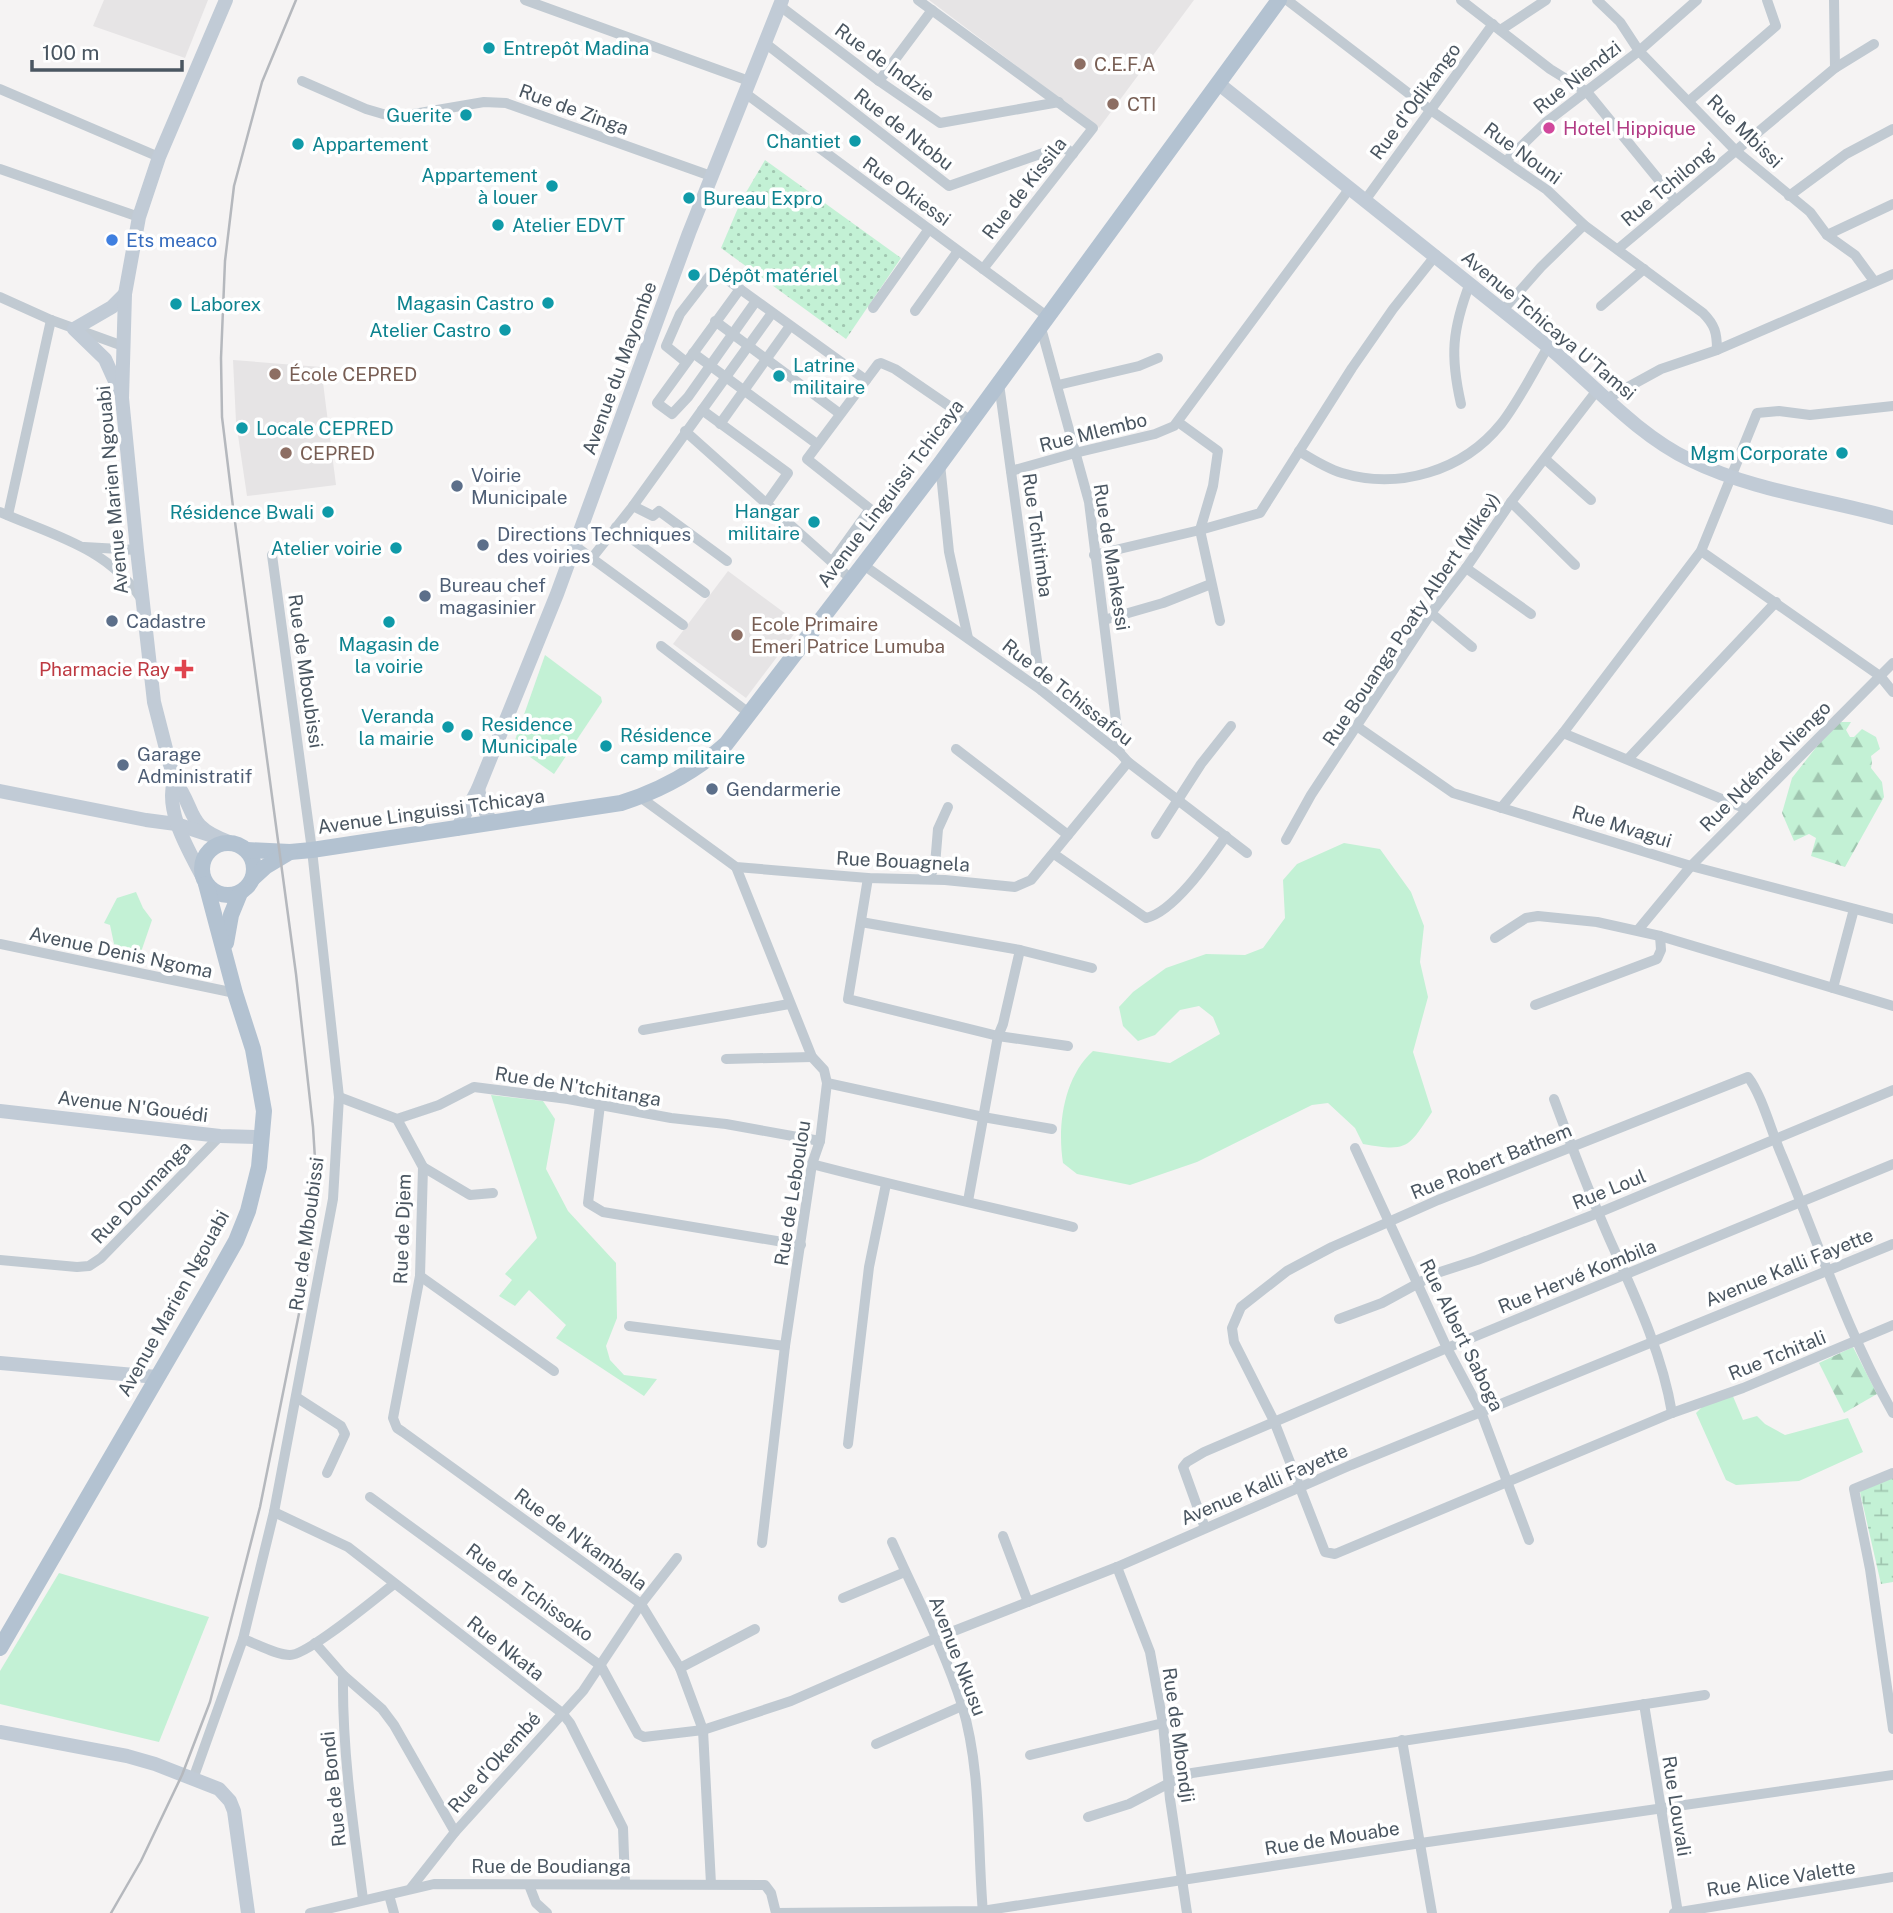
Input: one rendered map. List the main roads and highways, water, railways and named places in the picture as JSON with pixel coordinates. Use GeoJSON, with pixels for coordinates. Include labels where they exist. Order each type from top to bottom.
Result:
{"type":"FeatureCollection","features":[{"type":"Feature","properties":{"kind":"main road","name":"Avenue Linguissi Tchicaya"},"geometry":{"type":"LineString","coordinates":[[290,852],[621,803],[640,797],[707,761],[726,744],[750,714],[940,464],[1279,0]]}},
{"type":"Feature","properties":{"kind":"main road"},"geometry":{"type":"LineString","coordinates":[[253,878],[253,859],[247,850],[229,842],[210,850],[201,866],[204,880],[221,895],[231,896],[240,893],[265,867],[290,852]]}},
{"type":"Feature","properties":{"kind":"main road"},"geometry":{"type":"LineString","coordinates":[[247,850],[290,852]]}},
{"type":"Feature","properties":{"kind":"main road","name":"Avenue Marien Ngouabi"},"geometry":{"type":"LineString","coordinates":[[0,1648],[236,1241],[248,1211],[258,1167],[264,1111],[255,1061],[204,880]]}},
{"type":"Feature","properties":{"kind":"main road","name":"Avenue Marien Ngouabi"},"geometry":{"type":"LineString","coordinates":[[225,949],[231,915],[240,893]]}},
{"type":"Feature","properties":{"kind":"railway"},"geometry":{"type":"LineString","coordinates":[[111,1913],[141,1861],[182,1775],[210,1702],[260,1507],[311,1254],[317,1191],[313,1127],[296,974],[222,417],[221,358],[225,261],[234,186],[262,82],[296,0]]}},
{"type":"Feature","properties":{"kind":"place","name":"Entrepôt Madina"},"geometry":{"type":"Point","coordinates":[489,48]}},
{"type":"Feature","properties":{"kind":"place","name":"C.E.F.A"},"geometry":{"type":"Point","coordinates":[1080,64]}},
{"type":"Feature","properties":{"kind":"place","name":"CTI"},"geometry":{"type":"Point","coordinates":[1113,104]}},
{"type":"Feature","properties":{"kind":"place","name":"Guerite"},"geometry":{"type":"Point","coordinates":[466,115]}},
{"type":"Feature","properties":{"kind":"place","name":"Hotel Hippique"},"geometry":{"type":"Point","coordinates":[1549,128]}},
{"type":"Feature","properties":{"kind":"place","name":"Chantiet"},"geometry":{"type":"Point","coordinates":[855,141]}},
{"type":"Feature","properties":{"kind":"place","name":"Appartement"},"geometry":{"type":"Point","coordinates":[298,144]}},
{"type":"Feature","properties":{"kind":"place","name":"Appartement à louer"},"geometry":{"type":"Point","coordinates":[552,186]}},
{"type":"Feature","properties":{"kind":"place","name":"Bureau Expro"},"geometry":{"type":"Point","coordinates":[689,198]}},
{"type":"Feature","properties":{"kind":"place","name":"Atelier EDVT"},"geometry":{"type":"Point","coordinates":[498,225]}},
{"type":"Feature","properties":{"kind":"place","name":"Ets meaco"},"geometry":{"type":"Point","coordinates":[112,240]}},
{"type":"Feature","properties":{"kind":"place","name":"Dépôt matériel"},"geometry":{"type":"Point","coordinates":[694,275]}},
{"type":"Feature","properties":{"kind":"place","name":"Magasin Castro"},"geometry":{"type":"Point","coordinates":[548,303]}},
{"type":"Feature","properties":{"kind":"place","name":"Laborex"},"geometry":{"type":"Point","coordinates":[176,304]}},
{"type":"Feature","properties":{"kind":"place","name":"Atelier Castro"},"geometry":{"type":"Point","coordinates":[505,330]}},
{"type":"Feature","properties":{"kind":"place","name":"École CEPRED"},"geometry":{"type":"Point","coordinates":[275,374]}},
{"type":"Feature","properties":{"kind":"place","name":"Latrine militaire"},"geometry":{"type":"Point","coordinates":[779,376]}},
{"type":"Feature","properties":{"kind":"place","name":"Locale CEPRED"},"geometry":{"type":"Point","coordinates":[242,428]}},
{"type":"Feature","properties":{"kind":"place","name":"CEPRED"},"geometry":{"type":"Point","coordinates":[286,453]}},
{"type":"Feature","properties":{"kind":"place","name":"Mgm Corporate"},"geometry":{"type":"Point","coordinates":[1842,453]}},
{"type":"Feature","properties":{"kind":"place","name":"Voirie Municipale"},"geometry":{"type":"Point","coordinates":[457,486]}},
{"type":"Feature","properties":{"kind":"place","name":"Résidence Bwali"},"geometry":{"type":"Point","coordinates":[328,512]}},
{"type":"Feature","properties":{"kind":"place","name":"Hangar militaire"},"geometry":{"type":"Point","coordinates":[814,522]}},
{"type":"Feature","properties":{"kind":"place","name":"Directions Techniques des voiries"},"geometry":{"type":"Point","coordinates":[483,545]}},
{"type":"Feature","properties":{"kind":"place","name":"Atelier voirie"},"geometry":{"type":"Point","coordinates":[396,548]}},
{"type":"Feature","properties":{"kind":"place","name":"Bureau chef magasinier"},"geometry":{"type":"Point","coordinates":[425,596]}},
{"type":"Feature","properties":{"kind":"place","name":"Cadastre"},"geometry":{"type":"Point","coordinates":[112,621]}},
{"type":"Feature","properties":{"kind":"place","name":"Magasin de la voirie"},"geometry":{"type":"Point","coordinates":[389,622]}},
{"type":"Feature","properties":{"kind":"place","name":"Ecole Primaire Emeri Patrice Lumuba"},"geometry":{"type":"Point","coordinates":[737,635]}},
{"type":"Feature","properties":{"kind":"place","name":"Pharmacie Ray"},"geometry":{"type":"Point","coordinates":[184,669]}},
{"type":"Feature","properties":{"kind":"place","name":"Veranda la mairie"},"geometry":{"type":"Point","coordinates":[448,727]}},
{"type":"Feature","properties":{"kind":"place","name":"Residence Municipale"},"geometry":{"type":"Point","coordinates":[467,735]}},
{"type":"Feature","properties":{"kind":"place","name":"Résidence camp militaire"},"geometry":{"type":"Point","coordinates":[606,746]}},
{"type":"Feature","properties":{"kind":"place","name":"Garage Administratif"},"geometry":{"type":"Point","coordinates":[123,765]}},
{"type":"Feature","properties":{"kind":"place","name":"Gendarmerie"},"geometry":{"type":"Point","coordinates":[712,789]}}]}
